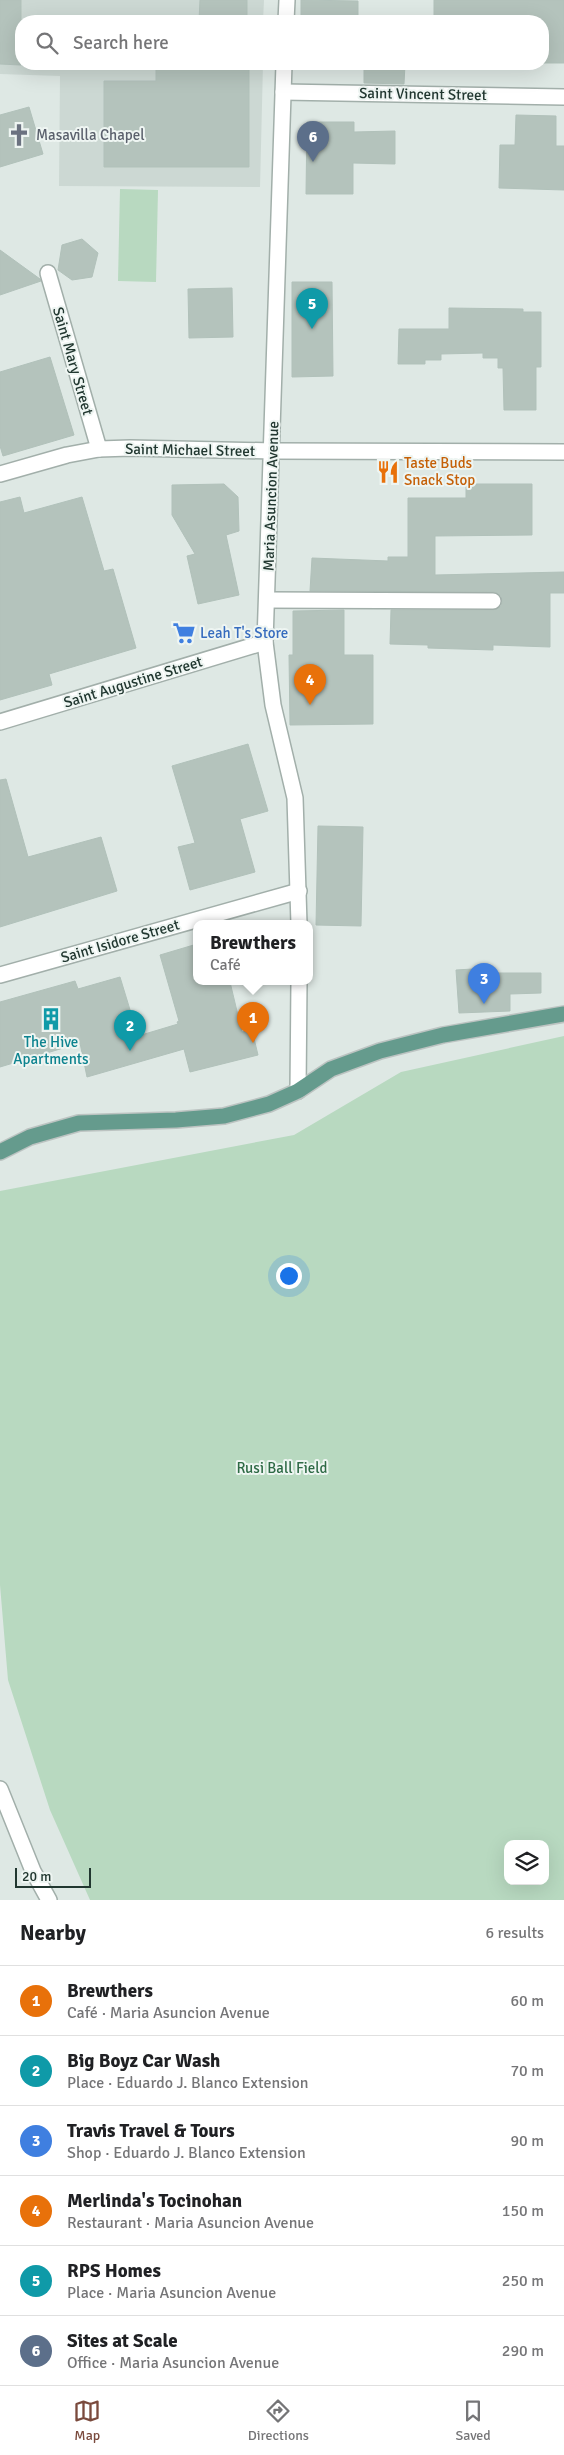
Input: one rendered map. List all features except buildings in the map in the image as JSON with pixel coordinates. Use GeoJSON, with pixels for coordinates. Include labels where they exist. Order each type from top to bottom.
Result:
{"type":"FeatureCollection","features":[{"type":"Feature","properties":{"kind":"main road"},"geometry":{"type":"LineString","coordinates":[[0,1152],[30,1137],[79,1122],[176,1120],[224,1116],[270,1104],[298,1091],[331,1069],[380,1051],[443,1035],[564,1014]]}},
{"type":"Feature","properties":{"kind":"street"},"geometry":{"type":"LineString","coordinates":[[286,15],[287,0]]}},
{"type":"Feature","properties":{"kind":"street","name":"Maria Asuncion Avenue"},"geometry":{"type":"LineString","coordinates":[[284,70],[273,451],[265,642],[273,705],[295,798],[299,920]]}},
{"type":"Feature","properties":{"kind":"street","name":"Saint Vincent Street"},"geometry":{"type":"LineString","coordinates":[[283,92],[564,97]]}},
{"type":"Feature","properties":{"kind":"street","name":"Saint Mary Street"},"geometry":{"type":"LineString","coordinates":[[48,273],[99,449]]}},
{"type":"Feature","properties":{"kind":"street","name":"Saint Michael Street"},"geometry":{"type":"LineString","coordinates":[[0,474],[67,455],[99,449],[564,452]]}},
{"type":"Feature","properties":{"kind":"street"},"geometry":{"type":"LineString","coordinates":[[267,600],[493,601]]}},
{"type":"Feature","properties":{"kind":"street","name":"Saint Augustine Street"},"geometry":{"type":"LineString","coordinates":[[0,722],[265,642]]}},
{"type":"Feature","properties":{"kind":"street","name":"Saint Isidore Street"},"geometry":{"type":"LineString","coordinates":[[196,920],[299,891]]}},
{"type":"Feature","properties":{"kind":"street","name":"Saint Isidore Street"},"geometry":{"type":"LineString","coordinates":[[0,975],[193,921]]}},
{"type":"Feature","properties":{"kind":"street"},"geometry":{"type":"LineString","coordinates":[[298,985],[298,1091]]}},
{"type":"Feature","properties":{"kind":"street"},"geometry":{"type":"LineString","coordinates":[[0,1789],[33,1870],[49,1900]]}},
{"type":"Feature","properties":{"kind":"shaded area"},"geometry":{"type":"Polygon","coordinates":[[[0,0],[264,0],[263,15],[15,15],[15,70],[263,70],[260,187],[59,186],[60,76],[0,74],[0,0]]]}},
{"type":"Feature","properties":{"kind":"green space"},"geometry":{"type":"Polygon","coordinates":[[[120,189],[158,190],[156,282],[118,281],[120,189]]]}},
{"type":"Feature","properties":{"kind":"green space","name":"Rusi Ball Field"},"geometry":{"type":"Polygon","coordinates":[[[564,1036],[564,1900],[90,1900],[50,1810],[8,1680],[0,1585],[0,1191],[294,1135],[401,1072],[564,1036]]]}},
{"type":"Feature","properties":{"kind":"place","name":"Masavilla Chapel"},"geometry":{"type":"Point","coordinates":[19,135]}},
{"type":"Feature","properties":{"kind":"place","name":"Sites at Scale"},"geometry":{"type":"Point","coordinates":[313,162]}},
{"type":"Feature","properties":{"kind":"place","name":"RPS Homes"},"geometry":{"type":"Point","coordinates":[312,329]}},
{"type":"Feature","properties":{"kind":"place","name":"Taste Buds Snack Stop"},"geometry":{"type":"Point","coordinates":[388,472]}},
{"type":"Feature","properties":{"kind":"place","name":"Leah T's Store"},"geometry":{"type":"Point","coordinates":[184,633]}},
{"type":"Feature","properties":{"kind":"place","name":"Merlinda's Tocinohan"},"geometry":{"type":"Point","coordinates":[310,705]}},
{"type":"Feature","properties":{"kind":"place","name":"Travis Travel & Tours"},"geometry":{"type":"Point","coordinates":[484,1004]}},
{"type":"Feature","properties":{"kind":"place","name":"The Hive Apartments"},"geometry":{"type":"Point","coordinates":[51,1019]}},
{"type":"Feature","properties":{"kind":"place","name":"Brewthers"},"geometry":{"type":"Point","coordinates":[253,1043]}},
{"type":"Feature","properties":{"kind":"place","name":"Big Boyz Car Wash"},"geometry":{"type":"Point","coordinates":[130,1051]}}]}
